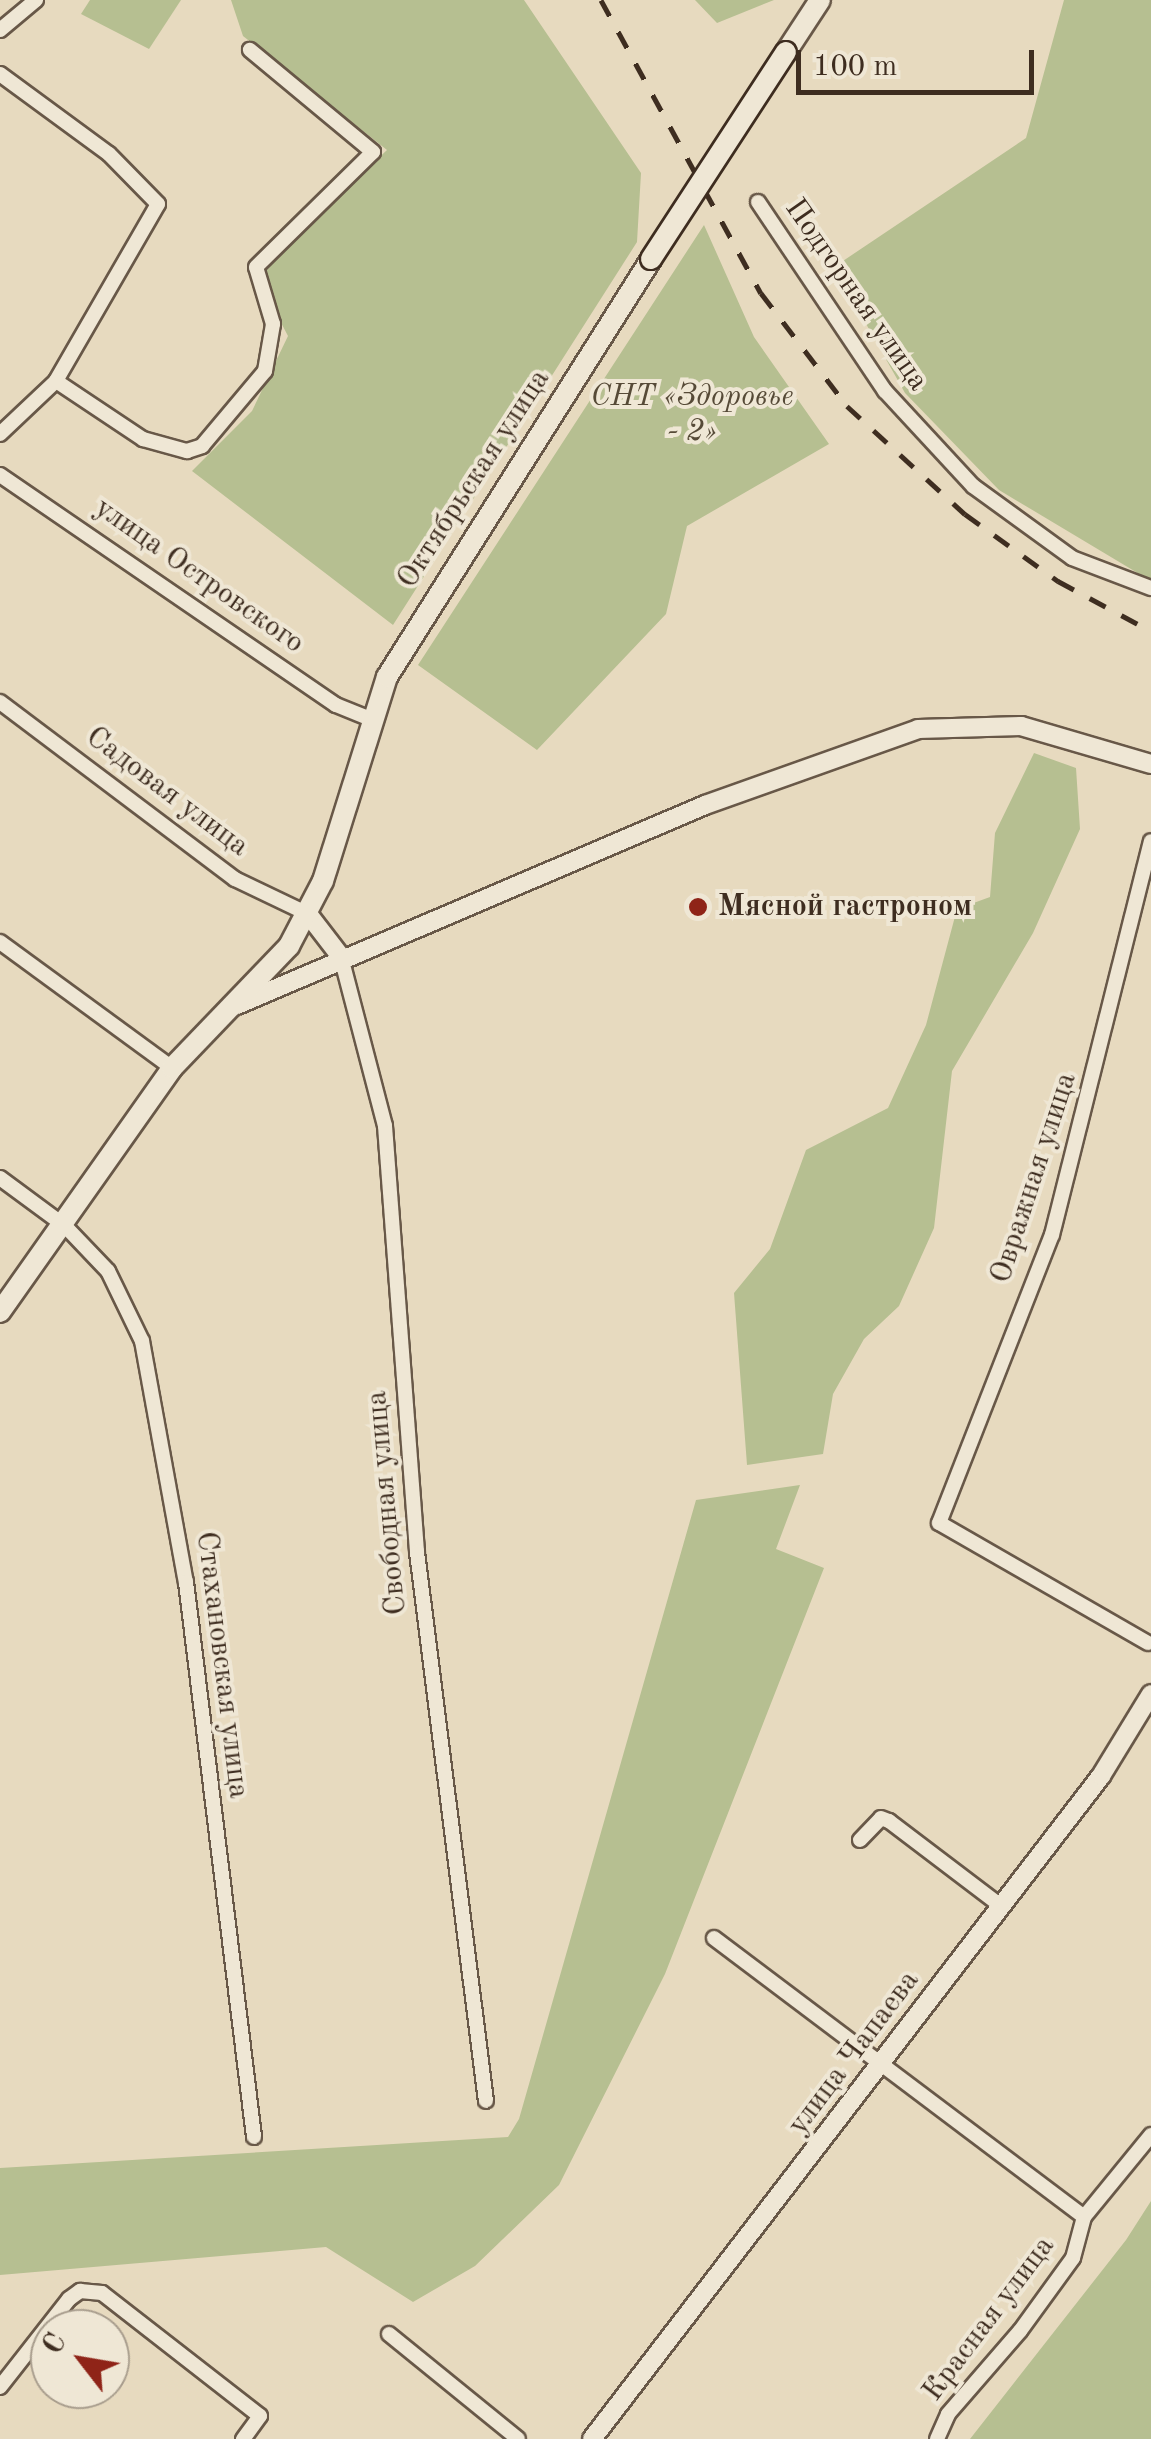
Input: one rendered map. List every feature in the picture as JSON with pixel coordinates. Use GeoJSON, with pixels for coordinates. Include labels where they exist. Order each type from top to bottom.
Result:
{"type":"FeatureCollection","features":[{"type":"Feature","properties":{"kind":"main road","name":"Октябрьская улица"},"geometry":{"type":"LineString","coordinates":[[0,1312],[65,1226],[172,1068],[289,946],[308,914],[336,842],[370,718],[409,636],[820,0]]}},
{"type":"Feature","properties":{"kind":"street"},"geometry":{"type":"LineString","coordinates":[[0,30],[36,0]]}},
{"type":"Feature","properties":{"kind":"street"},"geometry":{"type":"LineString","coordinates":[[56,380],[143,438],[187,451],[202,446],[265,371],[273,324],[256,266],[372,152],[250,50]]}},
{"type":"Feature","properties":{"kind":"street"},"geometry":{"type":"LineString","coordinates":[[0,74],[110,154],[158,204],[56,380],[0,434]]}},
{"type":"Feature","properties":{"kind":"street","name":"Подгорная улица"},"geometry":{"type":"LineString","coordinates":[[758,202],[885,391],[973,486],[1072,558],[1151,588]]}},
{"type":"Feature","properties":{"kind":"street","name":"улица Островского"},"geometry":{"type":"LineString","coordinates":[[0,475],[336,705],[370,718]]}},
{"type":"Feature","properties":{"kind":"street","name":"Садовая улица"},"geometry":{"type":"LineString","coordinates":[[0,702],[235,879],[308,914]]}},
{"type":"Feature","properties":{"kind":"street","name":"Октябрьская улица"},"geometry":{"type":"LineString","coordinates":[[228,1009],[341,957],[705,805],[918,729],[1021,726],[1151,764]]}},
{"type":"Feature","properties":{"kind":"street","name":"Овражная улица"},"geometry":{"type":"LineString","coordinates":[[1148,1643],[940,1523],[1052,1235],[1151,841]]}},
{"type":"Feature","properties":{"kind":"street","name":"Свободная улица"},"geometry":{"type":"LineString","coordinates":[[308,914],[341,957],[385,1126],[417,1552],[486,2101]]}},
{"type":"Feature","properties":{"kind":"street"},"geometry":{"type":"LineString","coordinates":[[0,942],[172,1068]]}},
{"type":"Feature","properties":{"kind":"street","name":"Стахановская улица"},"geometry":{"type":"LineString","coordinates":[[0,1178],[65,1226],[128,1300],[158,1407],[186,1582],[254,2137]]}},
{"type":"Feature","properties":{"kind":"street","name":"улица Чапаева"},"geometry":{"type":"LineString","coordinates":[[592,2439],[1102,1776],[1150,1699]]}},
{"type":"Feature","properties":{"kind":"street"},"geometry":{"type":"LineString","coordinates":[[860,1840],[881,1818],[888,1821],[1001,1906]]}},
{"type":"Feature","properties":{"kind":"street"},"geometry":{"type":"LineString","coordinates":[[714,1938],[1084,2217]]}},
{"type":"Feature","properties":{"kind":"street","name":"Красная улица"},"geometry":{"type":"LineString","coordinates":[[937,2439],[948,2414],[1020,2331],[1073,2258],[1084,2217],[1151,2136]]}},
{"type":"Feature","properties":{"kind":"street"},"geometry":{"type":"LineString","coordinates":[[0,2387],[69,2299],[80,2291],[102,2292],[260,2416],[243,2439]]}},
{"type":"Feature","properties":{"kind":"street"},"geometry":{"type":"LineString","coordinates":[[390,2334],[518,2439]]}},
{"type":"Feature","properties":{"kind":"green space"},"geometry":{"type":"Polygon","coordinates":[[[90,0],[181,0],[149,49],[81,14],[90,0]]]}},
{"type":"Feature","properties":{"kind":"green space"},"geometry":{"type":"Polygon","coordinates":[[[231,0],[524,0],[641,173],[637,242],[393,625],[192,471],[252,411],[288,336],[256,275],[387,150],[243,36],[231,0]]]}},
{"type":"Feature","properties":{"kind":"green space"},"geometry":{"type":"Polygon","coordinates":[[[695,0],[774,0],[717,23],[695,0]]]}},
{"type":"Feature","properties":{"kind":"green space"},"geometry":{"type":"Polygon","coordinates":[[[1064,0],[1151,0],[1151,581],[999,490],[905,393],[834,267],[1026,138],[1064,0]]]}},
{"type":"Feature","properties":{"kind":"green space","name":"СНТ «Здоровье - 2»"},"geometry":{"type":"Polygon","coordinates":[[[704,225],[754,337],[829,444],[687,526],[666,614],[537,750],[418,665],[704,225]]]}},
{"type":"Feature","properties":{"kind":"green space"},"geometry":{"type":"Polygon","coordinates":[[[1034,753],[1076,768],[1080,829],[1033,933],[952,1071],[934,1228],[899,1306],[864,1339],[833,1394],[823,1454],[747,1465],[734,1293],[770,1249],[806,1150],[888,1108],[926,1025],[957,909],[990,897],[995,833],[1034,753]]]}},
{"type":"Feature","properties":{"kind":"green space"},"geometry":{"type":"Polygon","coordinates":[[[800,1485],[776,1549],[824,1568],[665,1974],[559,2185],[475,2266],[413,2302],[326,2247],[0,2275],[0,2168],[508,2137],[519,2119],[696,1500],[800,1485]]]}},
{"type":"Feature","properties":{"kind":"green space"},"geometry":{"type":"Polygon","coordinates":[[[1151,2201],[1151,2439],[970,2439],[1126,2240],[1151,2201]]]}},
{"type":"Feature","properties":{"kind":"railway"},"geometry":{"type":"LineString","coordinates":[[601,0],[761,293],[847,406],[965,514],[1058,581],[1151,631]]}},
{"type":"Feature","properties":{"kind":"place","name":"Мясной гастроном"},"geometry":{"type":"Point","coordinates":[698,907]}}]}
